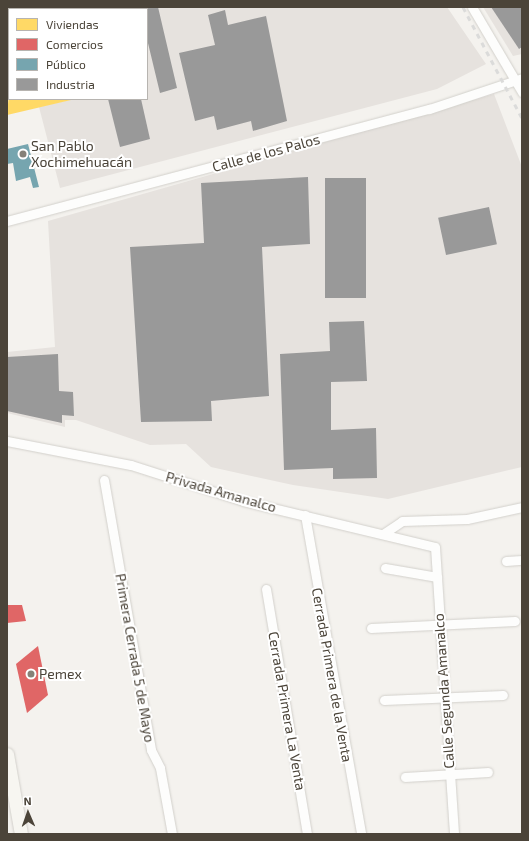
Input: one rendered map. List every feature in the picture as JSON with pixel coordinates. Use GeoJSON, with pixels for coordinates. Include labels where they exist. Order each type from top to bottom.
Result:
{"type":"FeatureCollection","features":[{"type":"Feature","properties":{"kind":"main road"},"geometry":{"type":"LineString","coordinates":[[7,754],[21,834]]}},
{"type":"Feature","properties":{"kind":"street"},"geometry":{"type":"LineString","coordinates":[[472,7],[519,79],[522,92]]}},
{"type":"Feature","properties":{"kind":"street","name":"Calle de los Palos"},"geometry":{"type":"LineString","coordinates":[[7,221],[429,108],[519,79]]}},
{"type":"Feature","properties":{"kind":"street","name":"Privada Amanalco"},"geometry":{"type":"LineString","coordinates":[[7,441],[131,465],[243,501],[435,547]]}},
{"type":"Feature","properties":{"kind":"street","name":"Primera Cerrada 5 de Mayo"},"geometry":{"type":"LineString","coordinates":[[104,480],[150,750],[160,768],[172,834]]}},
{"type":"Feature","properties":{"kind":"street"},"geometry":{"type":"LineString","coordinates":[[383,534],[402,521],[467,519],[522,507]]}},
{"type":"Feature","properties":{"kind":"street","name":"Cerrada Primera de la Venta"},"geometry":{"type":"LineString","coordinates":[[305,515],[361,834]]}},
{"type":"Feature","properties":{"kind":"street","name":"Calle Segunda Amanalco"},"geometry":{"type":"LineString","coordinates":[[435,547],[454,834]]}},
{"type":"Feature","properties":{"kind":"street"},"geometry":{"type":"LineString","coordinates":[[506,561],[522,560]]}},
{"type":"Feature","properties":{"kind":"street"},"geometry":{"type":"LineString","coordinates":[[385,568],[437,577]]}},
{"type":"Feature","properties":{"kind":"street","name":"Cerrada Primera La Venta"},"geometry":{"type":"LineString","coordinates":[[266,589],[307,834]]}},
{"type":"Feature","properties":{"kind":"street"},"geometry":{"type":"LineString","coordinates":[[371,628],[515,621]]}},
{"type":"Feature","properties":{"kind":"street"},"geometry":{"type":"LineString","coordinates":[[384,700],[446,699],[503,695]]}},
{"type":"Feature","properties":{"kind":"street"},"geometry":{"type":"LineString","coordinates":[[405,777],[488,772]]}},
{"type":"Feature","properties":{"kind":"shaded area"},"geometry":{"type":"Polygon","coordinates":[[[86,7],[447,7],[486,64],[437,89],[60,188],[39,107],[70,100],[148,100],[148,8],[86,7]]]}},
{"type":"Feature","properties":{"kind":"shaded area"},"geometry":{"type":"Polygon","coordinates":[[[483,7],[522,7],[522,54],[513,56],[483,7]]]}},
{"type":"Feature","properties":{"kind":"shaded area"},"geometry":{"type":"Polygon","coordinates":[[[494,94],[522,167],[522,467],[388,499],[293,485],[211,467],[186,444],[150,445],[76,420],[65,420],[65,427],[7,413],[7,352],[55,347],[48,221],[494,94]]]}},
{"type":"Feature","properties":{"kind":"green space"},"geometry":{"type":"Polygon","coordinates":[[[8,13],[8,69],[7,69],[8,13]]]}},
{"type":"Feature","properties":{"kind":"building: Viviendas"},"geometry":{"type":"Polygon","coordinates":[[[64,7],[86,7],[86,8],[64,7]]]}},
{"type":"Feature","properties":{"kind":"building: Viviendas"},"geometry":{"type":"Polygon","coordinates":[[[8,100],[71,100],[7,115],[8,100]]]}},
{"type":"Feature","properties":{"kind":"building: Comercios"},"geometry":{"type":"Polygon","coordinates":[[[7,605],[22,605],[26,621],[7,623],[7,605]]]}},
{"type":"Feature","properties":{"kind":"building: Comercios","name":"Pemex"},"geometry":{"type":"Polygon","coordinates":[[[38,646],[48,695],[27,713],[16,664],[38,646]]]}},
{"type":"Feature","properties":{"kind":"building: Público"},"geometry":{"type":"Polygon","coordinates":[[[28,144],[39,187],[33,188],[30,177],[16,181],[13,163],[7,164],[7,149],[28,144]]]}},
{"type":"Feature","properties":{"kind":"building: Industria"},"geometry":{"type":"Polygon","coordinates":[[[86,7],[120,7],[120,8],[86,7]]]}},
{"type":"Feature","properties":{"kind":"building: Industria"},"geometry":{"type":"Polygon","coordinates":[[[139,7],[158,7],[177,88],[160,93],[148,43],[148,8],[139,7]]]}},
{"type":"Feature","properties":{"kind":"building: Industria"},"geometry":{"type":"Polygon","coordinates":[[[491,7],[522,7],[522,47],[519,49],[491,7]]]}},
{"type":"Feature","properties":{"kind":"building: Industria"},"geometry":{"type":"Polygon","coordinates":[[[225,10],[228,25],[266,16],[287,121],[253,131],[251,121],[217,130],[214,116],[195,121],[179,53],[215,45],[208,15],[225,10]]]}},
{"type":"Feature","properties":{"kind":"building: Industria"},"geometry":{"type":"Polygon","coordinates":[[[108,100],[141,100],[150,139],[120,147],[108,100]]]}},
{"type":"Feature","properties":{"kind":"building: Industria"},"geometry":{"type":"Polygon","coordinates":[[[308,177],[310,244],[262,247],[269,396],[211,401],[212,421],[141,422],[130,247],[204,243],[201,183],[308,177]]]}},
{"type":"Feature","properties":{"kind":"building: Industria"},"geometry":{"type":"Polygon","coordinates":[[[325,178],[366,178],[366,298],[325,298],[325,178]]]}},
{"type":"Feature","properties":{"kind":"building: Industria"},"geometry":{"type":"Polygon","coordinates":[[[489,207],[497,244],[446,255],[438,218],[489,207]]]}},
{"type":"Feature","properties":{"kind":"building: Industria"},"geometry":{"type":"Polygon","coordinates":[[[364,321],[367,381],[331,382],[331,430],[376,428],[377,478],[333,479],[333,468],[284,470],[280,354],[330,351],[329,322],[364,321]]]}},
{"type":"Feature","properties":{"kind":"building: Industria"},"geometry":{"type":"Polygon","coordinates":[[[58,354],[59,391],[73,392],[74,416],[62,415],[62,423],[7,411],[7,357],[58,354]]]}},
{"type":"Feature","properties":{"kind":"railway"},"geometry":{"type":"LineString","coordinates":[[463,7],[522,118]]}},
{"type":"Feature","properties":{"kind":"place","name":"San Pablo Xochimehuacán"},"geometry":{"type":"Point","coordinates":[23,154]}},
{"type":"Feature","properties":{"kind":"place","name":"Pemex"},"geometry":{"type":"Point","coordinates":[31,674]}}]}
